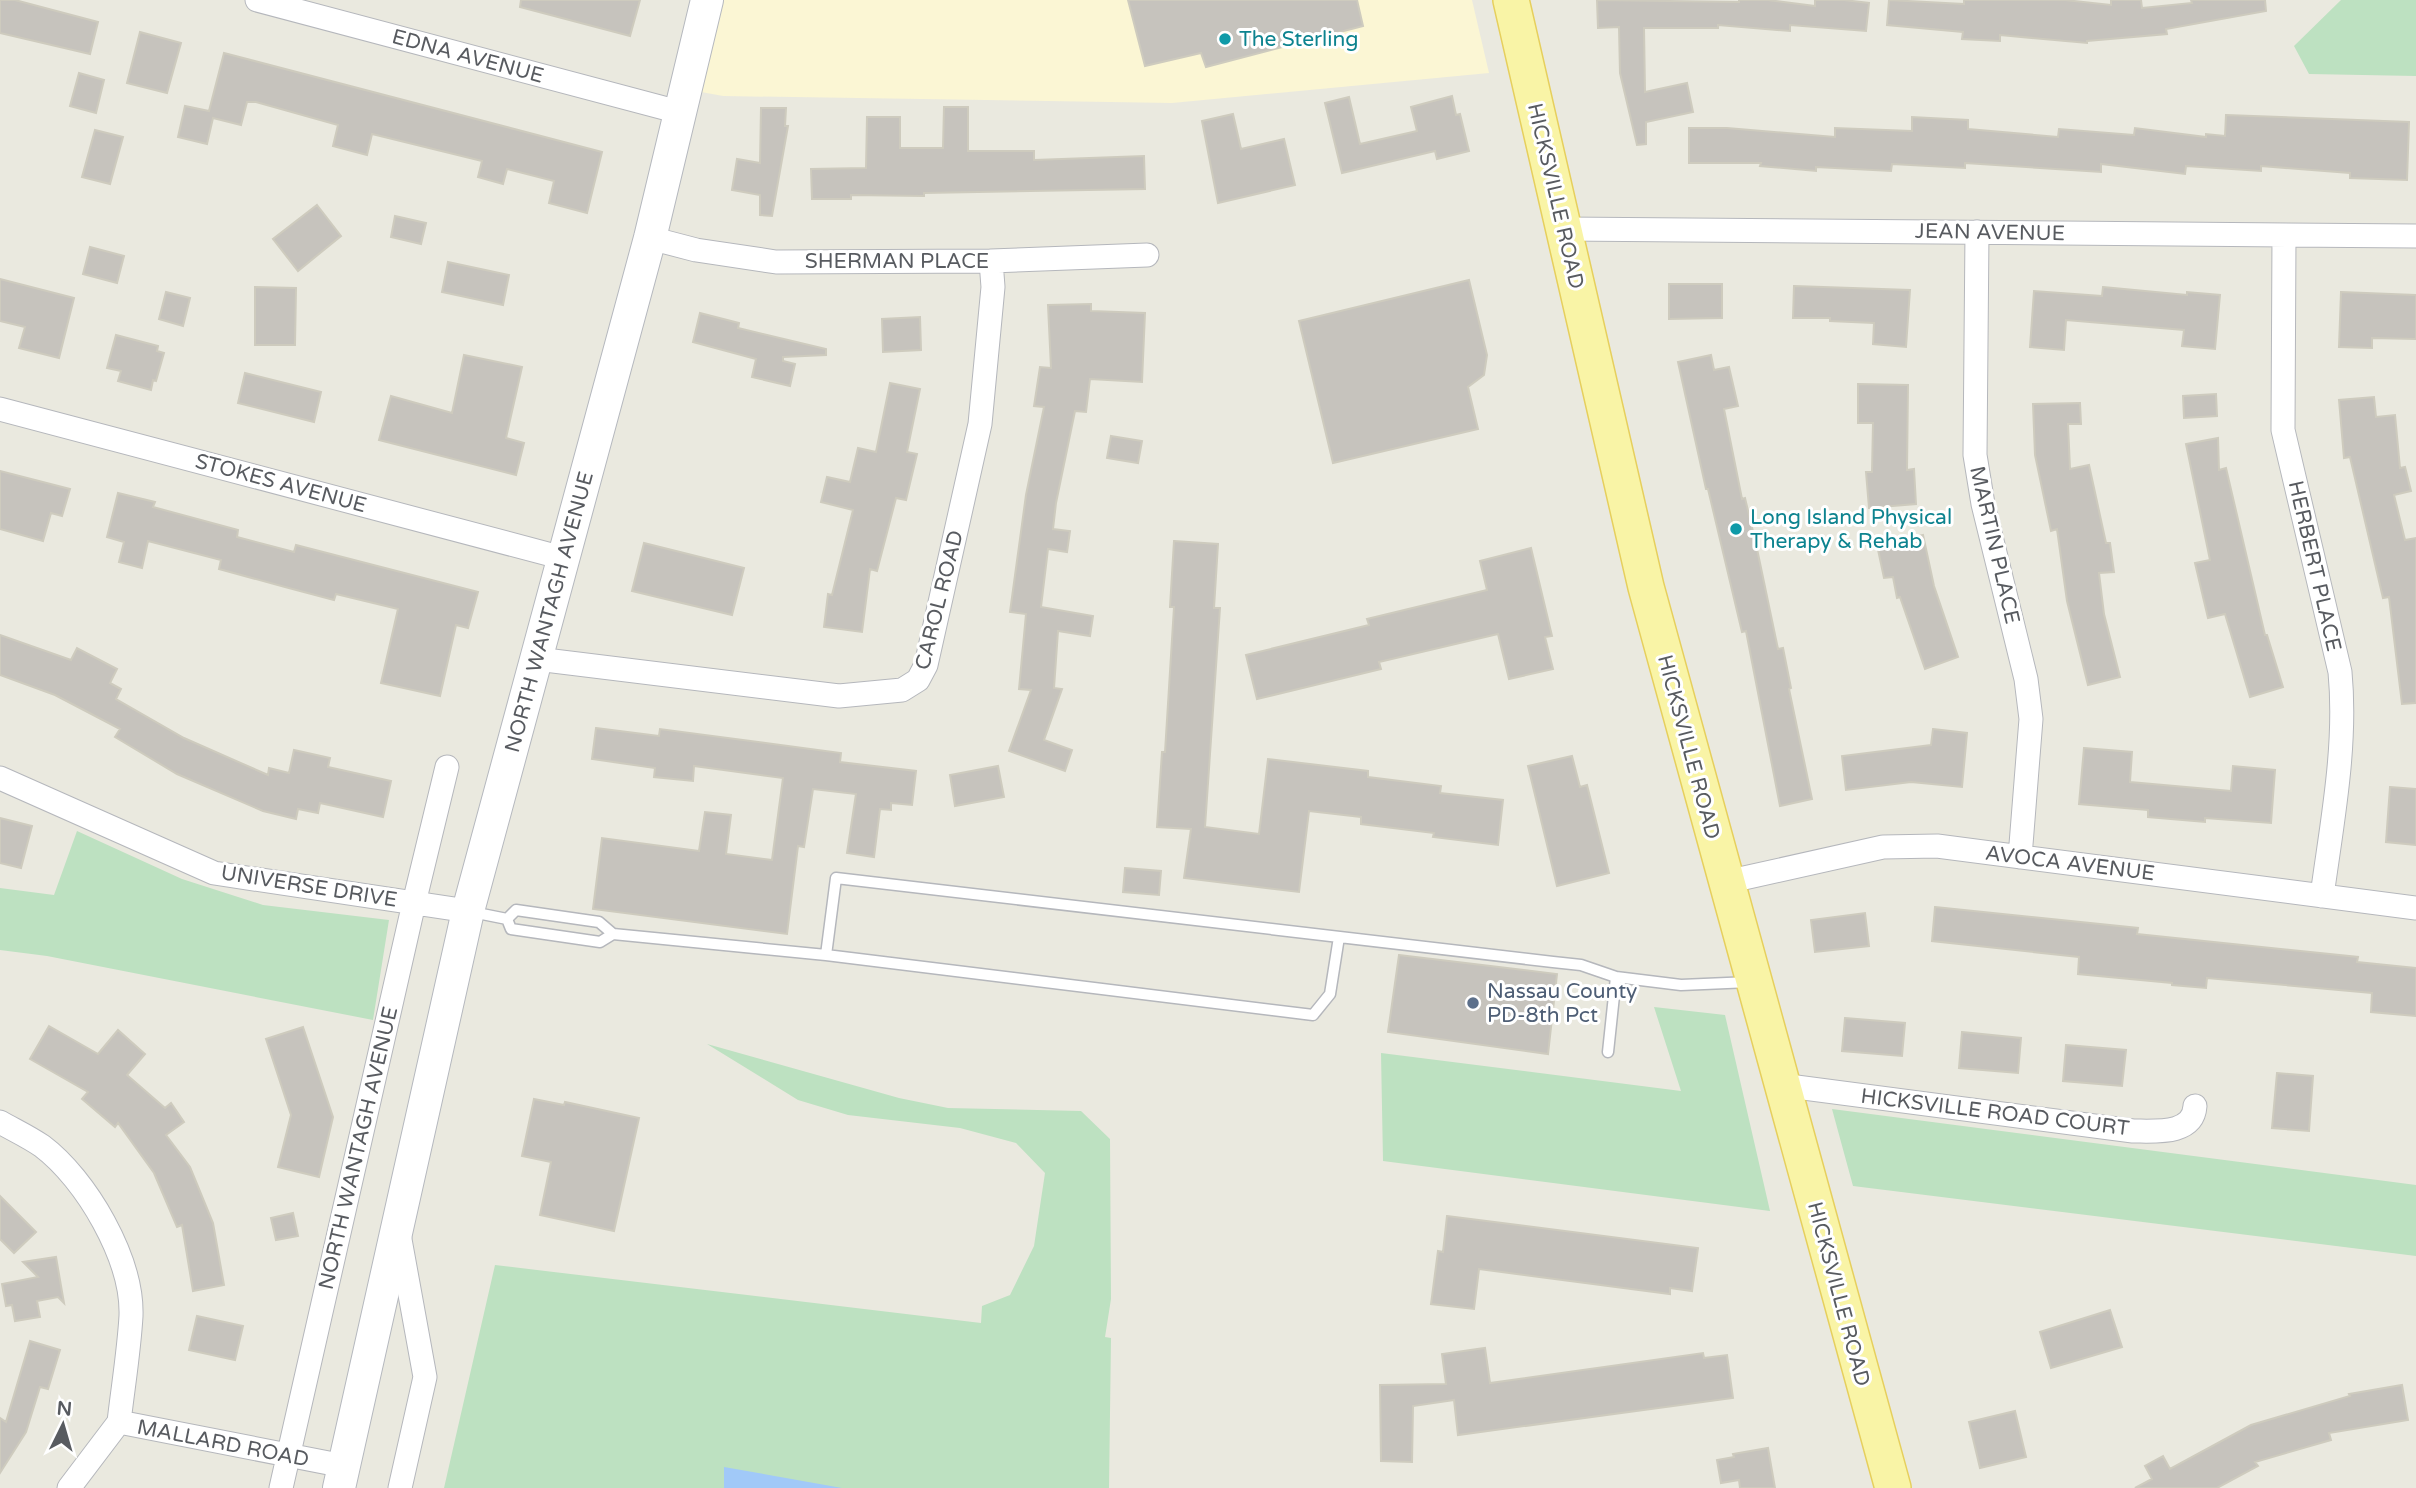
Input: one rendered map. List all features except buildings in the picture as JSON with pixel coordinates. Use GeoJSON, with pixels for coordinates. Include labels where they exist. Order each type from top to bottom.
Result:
{"type":"FeatureCollection","features":[{"type":"Feature","properties":{"kind":"main road","name":"NORTH WANTAGH AVENUE"},"geometry":{"type":"LineString","coordinates":[[342,1477],[468,911],[650,238],[707,0]]}},
{"type":"Feature","properties":{"kind":"main road","name":"HICKSVILLE ROAD"},"geometry":{"type":"LineString","coordinates":[[1511,0],[1646,587],[1893,1488]]}},
{"type":"Feature","properties":{"kind":"street","name":"EDNA AVENUE"},"geometry":{"type":"LineString","coordinates":[[257,0],[679,112]]}},
{"type":"Feature","properties":{"kind":"street","name":"JEAN AVENUE"},"geometry":{"type":"LineString","coordinates":[[1564,229],[2416,236]]}},
{"type":"Feature","properties":{"kind":"street","name":"MARTIN PLACE"},"geometry":{"type":"LineString","coordinates":[[1976,232],[1975,455],[1983,504],[2026,679],[2031,719],[2020,857]]}},
{"type":"Feature","properties":{"kind":"street","name":"HERBERT PLACE"},"geometry":{"type":"LineString","coordinates":[[2284,236],[2283,430],[2340,672],[2342,697],[2340,756],[2322,896]]}},
{"type":"Feature","properties":{"kind":"street","name":"SHERMAN PLACE"},"geometry":{"type":"LineString","coordinates":[[650,238],[696,250],[776,261],[991,261],[1147,255]]}},
{"type":"Feature","properties":{"kind":"street","name":"CAROL ROAD"},"geometry":{"type":"LineString","coordinates":[[537,659],[839,696],[902,691],[918,680],[926,665],[980,424],[993,287],[991,261]]}},
{"type":"Feature","properties":{"kind":"street","name":"STOKES AVENUE"},"geometry":{"type":"LineString","coordinates":[[0,409],[563,558]]}},
{"type":"Feature","properties":{"kind":"street","name":"NORTH WANTAGH AVENUE"},"geometry":{"type":"LineString","coordinates":[[281,1488],[447,767]]}},
{"type":"Feature","properties":{"kind":"street","name":"UNIVERSE DRIVE"},"geometry":{"type":"LineString","coordinates":[[0,778],[214,873],[468,911]]}},
{"type":"Feature","properties":{"kind":"street","name":"AVOCA AVENUE"},"geometry":{"type":"LineString","coordinates":[[1726,882],[1883,847],[1937,846],[2416,908]]}},
{"type":"Feature","properties":{"kind":"street","name":"HICKSVILLE ROAD COURT"},"geometry":{"type":"LineString","coordinates":[[1781,1085],[2133,1131],[2163,1130],[2187,1124],[2192,1119],[2195,1106]]}},
{"type":"Feature","properties":{"kind":"street","name":"MALLARD ROAD"},"geometry":{"type":"LineString","coordinates":[[0,1122],[42,1146],[77,1180],[108,1228],[127,1284],[131,1314],[119,1422],[289,1456],[342,1477]]}},
{"type":"Feature","properties":{"kind":"street","name":"NORTH WANTAGH AVENUE"},"geometry":{"type":"LineString","coordinates":[[398,1226],[425,1377],[400,1488]]}},
{"type":"Feature","properties":{"kind":"street"},"geometry":{"type":"LineString","coordinates":[[69,1488],[119,1422]]}},
{"type":"Feature","properties":{"kind":"lane"},"geometry":{"type":"LineString","coordinates":[[826,955],[836,878],[1581,965],[1616,977],[1681,985],[1753,982]]}},
{"type":"Feature","properties":{"kind":"lane"},"geometry":{"type":"LineString","coordinates":[[507,919],[516,910],[599,922],[613,934],[826,955],[1313,1015],[1330,994],[1339,937]]}},
{"type":"Feature","properties":{"kind":"lane"},"geometry":{"type":"LineString","coordinates":[[468,911],[507,919]]}},
{"type":"Feature","properties":{"kind":"lane"},"geometry":{"type":"LineString","coordinates":[[507,919],[511,929],[600,942],[613,934]]}},
{"type":"Feature","properties":{"kind":"lane"},"geometry":{"type":"LineString","coordinates":[[1608,1052],[1616,977]]}},
{"type":"Feature","properties":{"kind":"shaded area"},"geometry":{"type":"Polygon","coordinates":[[[700,0],[1472,0],[1489,73],[1172,103],[723,96],[679,88],[700,0]]]}},
{"type":"Feature","properties":{"kind":"green space"},"geometry":{"type":"Polygon","coordinates":[[[2341,0],[2416,0],[2416,76],[2309,74],[2294,46],[2341,0]]]}},
{"type":"Feature","properties":{"kind":"green space"},"geometry":{"type":"Polygon","coordinates":[[[77,831],[182,879],[263,905],[389,920],[373,1020],[47,956],[0,950],[0,888],[54,895],[77,831]]]}},
{"type":"Feature","properties":{"kind":"green space"},"geometry":{"type":"Polygon","coordinates":[[[1654,1007],[1725,1015],[1770,1211],[1383,1161],[1381,1053],[1681,1091],[1654,1007]]]}},
{"type":"Feature","properties":{"kind":"green space"},"geometry":{"type":"Polygon","coordinates":[[[707,1044],[899,1098],[948,1108],[1081,1111],[1110,1139],[1111,1299],[1105,1337],[1111,1338],[1109,1488],[444,1488],[495,1265],[981,1323],[982,1306],[1010,1295],[1034,1246],[1045,1173],[1016,1143],[960,1128],[848,1115],[798,1100],[707,1044]]]}},
{"type":"Feature","properties":{"kind":"green space"},"geometry":{"type":"Polygon","coordinates":[[[1832,1109],[2416,1185],[2416,1256],[1853,1186],[1832,1109]]]}},
{"type":"Feature","properties":{"kind":"water"},"geometry":{"type":"Polygon","coordinates":[[[724,1467],[842,1488],[724,1488],[724,1467]]]}},
{"type":"Feature","properties":{"kind":"place","name":"The Sterling"},"geometry":{"type":"Point","coordinates":[1225,39]}},
{"type":"Feature","properties":{"kind":"place","name":"Long Island Physical Therapy & Rehab"},"geometry":{"type":"Point","coordinates":[1736,529]}},
{"type":"Feature","properties":{"kind":"place","name":"Nassau County PD-8th Pct"},"geometry":{"type":"Point","coordinates":[1473,1003]}}]}
